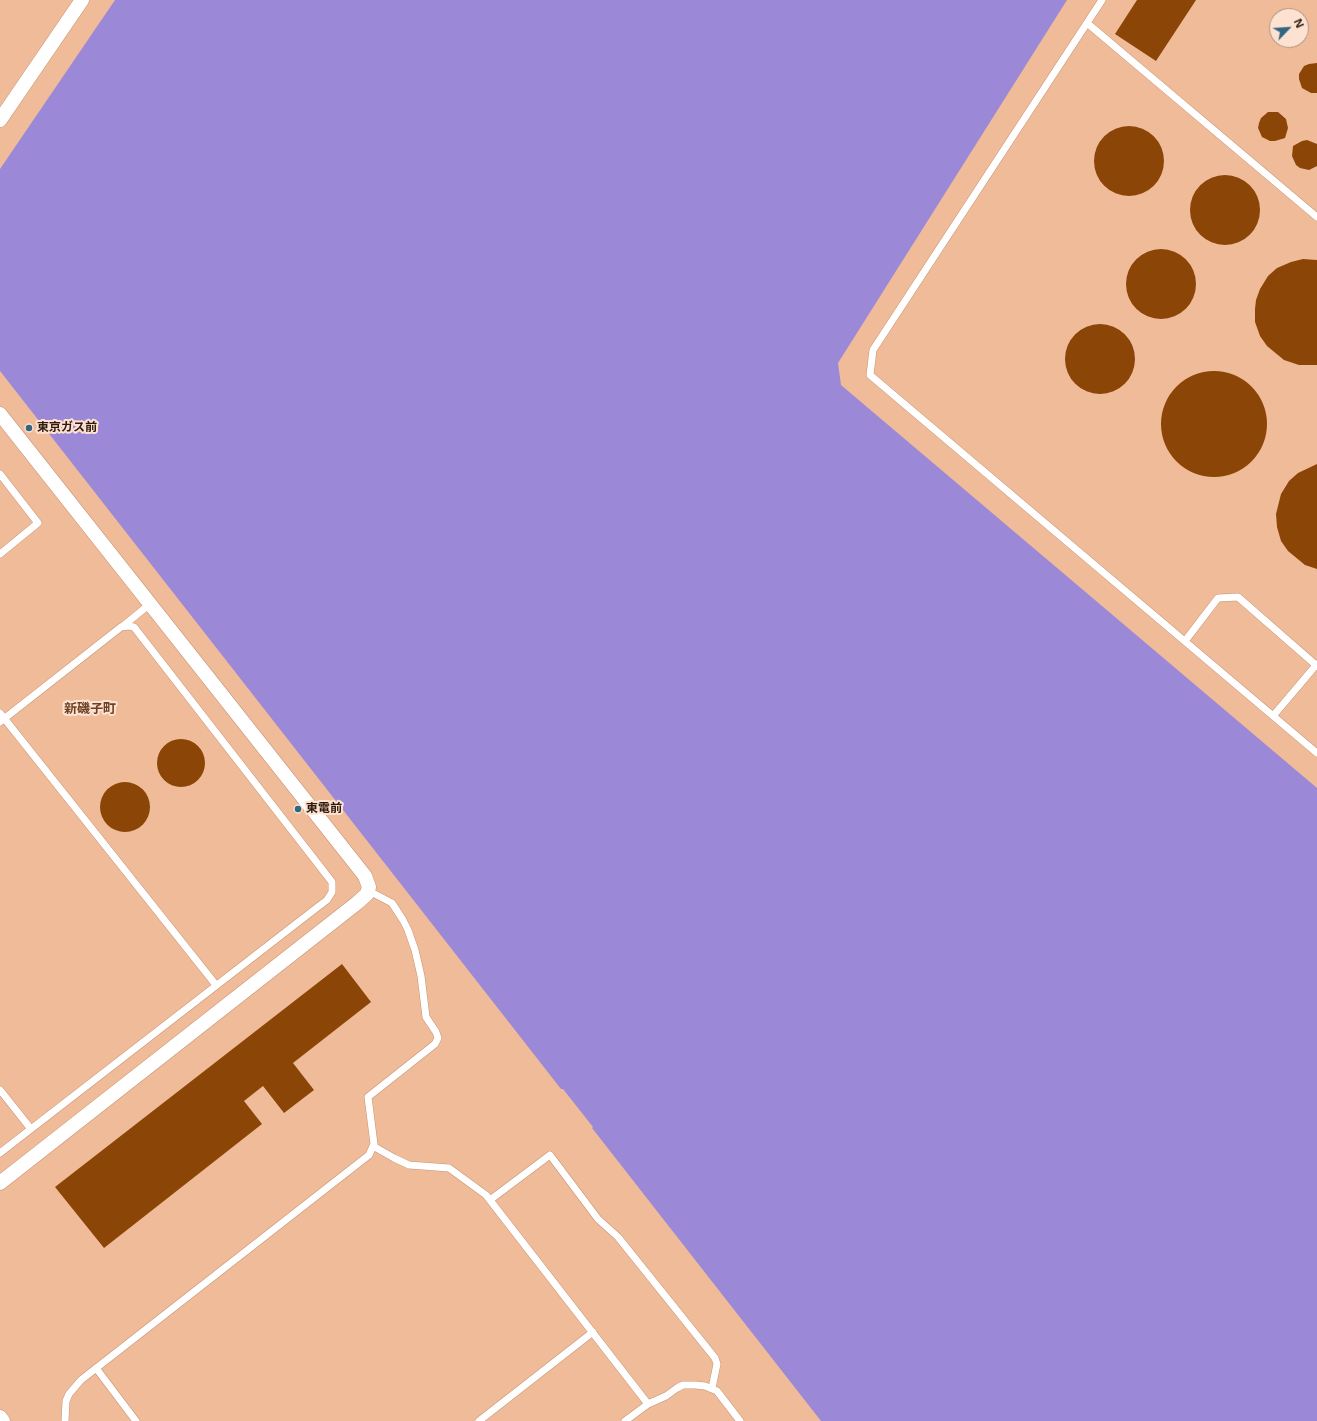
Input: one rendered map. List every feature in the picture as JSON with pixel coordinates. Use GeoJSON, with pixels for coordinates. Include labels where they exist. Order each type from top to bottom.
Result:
{"type":"FeatureCollection","features":[{"type":"Feature","properties":{"kind":"street"},"geometry":{"type":"LineString","coordinates":[[0,120],[79,1]]}},
{"type":"Feature","properties":{"kind":"street"},"geometry":{"type":"LineString","coordinates":[[0,414],[365,876],[368,882],[369,891],[356,903],[0,1183]]}},
{"type":"Feature","properties":{"kind":"street"},"geometry":{"type":"LineString","coordinates":[[0,1417],[3,1421]]}},
{"type":"Feature","properties":{"kind":"lane"},"geometry":{"type":"LineString","coordinates":[[1102,0],[873,350],[870,376],[1317,753]]}},
{"type":"Feature","properties":{"kind":"lane"},"geometry":{"type":"LineString","coordinates":[[1087,23],[1317,216]]}},
{"type":"Feature","properties":{"kind":"lane"},"geometry":{"type":"LineString","coordinates":[[0,474],[38,523],[0,554]]}},
{"type":"Feature","properties":{"kind":"lane"},"geometry":{"type":"LineString","coordinates":[[1185,641],[1218,598],[1238,597],[1316,664],[1273,716]]}},
{"type":"Feature","properties":{"kind":"lane"},"geometry":{"type":"LineString","coordinates":[[150,604],[1,718],[216,985]]}},
{"type":"Feature","properties":{"kind":"lane"},"geometry":{"type":"LineString","coordinates":[[0,1153],[326,900],[332,892],[332,882],[134,627],[121,627]]}},
{"type":"Feature","properties":{"kind":"lane"},"geometry":{"type":"LineString","coordinates":[[65,1421],[66,1401],[69,1394],[81,1380],[369,1154],[373,1146],[368,1097],[430,1049],[438,1038],[436,1032],[426,1017],[421,976],[415,950],[408,930],[392,903],[369,891]]}},
{"type":"Feature","properties":{"kind":"lane"},"geometry":{"type":"LineString","coordinates":[[0,1090],[31,1129]]}},
{"type":"Feature","properties":{"kind":"lane"},"geometry":{"type":"LineString","coordinates":[[373,1146],[409,1165],[449,1168],[486,1195],[648,1404]]}},
{"type":"Feature","properties":{"kind":"lane"},"geometry":{"type":"LineString","coordinates":[[490,1200],[550,1155],[598,1219],[618,1237],[715,1358],[717,1364],[712,1388]]}},
{"type":"Feature","properties":{"kind":"lane"},"geometry":{"type":"LineString","coordinates":[[479,1421],[593,1332]]}},
{"type":"Feature","properties":{"kind":"lane"},"geometry":{"type":"LineString","coordinates":[[96,1368],[136,1421]]}},
{"type":"Feature","properties":{"kind":"lane"},"geometry":{"type":"LineString","coordinates":[[625,1421],[648,1404],[683,1386],[705,1386],[717,1390],[740,1421]]}},
{"type":"Feature","properties":{"kind":"shaded area"},"geometry":{"type":"Polygon","coordinates":[[[115,0],[1067,0],[838,363],[841,385],[1317,788],[1317,1421],[821,1421],[592,1128],[593,1127],[563,1089],[561,1089],[0,371],[0,169],[115,0]]]}},
{"type":"Feature","properties":{"kind":"building"},"geometry":{"type":"Polygon","coordinates":[[[1137,0],[1196,0],[1156,61],[1115,34],[1137,0]]]}},
{"type":"Feature","properties":{"kind":"building"},"geometry":{"type":"Polygon","coordinates":[[[1317,63],[1317,93],[1311,93],[1302,88],[1299,74],[1304,66],[1317,63]]]}},
{"type":"Feature","properties":{"kind":"building"},"geometry":{"type":"Polygon","coordinates":[[[1268,112],[1278,112],[1286,119],[1288,128],[1285,138],[1270,141],[1262,137],[1258,128],[1259,123],[1261,118],[1268,112]]]}},
{"type":"Feature","properties":{"kind":"building"},"geometry":{"type":"Polygon","coordinates":[[[1129,126],[1142,129],[1154,136],[1161,148],[1164,161],[1161,174],[1154,186],[1142,193],[1129,196],[1116,193],[1104,186],[1097,174],[1094,161],[1097,148],[1104,136],[1116,129],[1129,126]]]}},
{"type":"Feature","properties":{"kind":"building"},"geometry":{"type":"Polygon","coordinates":[[[1307,140],[1317,144],[1317,166],[1309,170],[1300,168],[1296,165],[1292,156],[1293,146],[1307,140]]]}},
{"type":"Feature","properties":{"kind":"building"},"geometry":{"type":"Polygon","coordinates":[[[1225,175],[1244,181],[1254,191],[1260,210],[1254,229],[1244,239],[1225,245],[1206,239],[1196,229],[1190,210],[1196,191],[1206,181],[1225,175]]]}},
{"type":"Feature","properties":{"kind":"building"},"geometry":{"type":"Polygon","coordinates":[[[1161,249],[1180,255],[1190,265],[1196,284],[1190,303],[1180,313],[1161,319],[1142,313],[1132,303],[1126,284],[1132,265],[1142,255],[1161,249]]]}},
{"type":"Feature","properties":{"kind":"building"},"geometry":{"type":"Polygon","coordinates":[[[1303,259],[1317,260],[1317,365],[1299,365],[1284,360],[1267,346],[1260,336],[1255,322],[1256,300],[1260,289],[1268,276],[1277,268],[1303,259]]]}},
{"type":"Feature","properties":{"kind":"building"},"geometry":{"type":"Polygon","coordinates":[[[1100,324],[1119,330],[1129,340],[1135,359],[1129,378],[1119,388],[1100,394],[1081,388],[1071,378],[1065,359],[1071,340],[1081,330],[1100,324]]]}},
{"type":"Feature","properties":{"kind":"building"},"geometry":{"type":"Polygon","coordinates":[[[1214,371],[1234,375],[1251,387],[1263,404],[1267,424],[1263,444],[1251,461],[1234,473],[1214,477],[1194,473],[1177,461],[1165,444],[1161,424],[1165,404],[1177,387],[1194,375],[1214,371]]]}},
{"type":"Feature","properties":{"kind":"building"},"geometry":{"type":"Polygon","coordinates":[[[1317,464],[1317,569],[1305,565],[1288,551],[1281,541],[1277,527],[1276,514],[1281,494],[1289,481],[1298,473],[1317,464]]]}},
{"type":"Feature","properties":{"kind":"building"},"geometry":{"type":"Polygon","coordinates":[[[176,739],[186,739],[198,746],[205,758],[205,768],[198,780],[186,787],[176,787],[168,783],[161,776],[157,768],[157,758],[161,750],[168,743],[176,739]]]}},
{"type":"Feature","properties":{"kind":"building"},"geometry":{"type":"Polygon","coordinates":[[[120,782],[130,782],[143,789],[150,802],[150,812],[143,825],[130,832],[120,832],[111,828],[104,821],[100,812],[100,802],[104,793],[111,786],[120,782]]]}},
{"type":"Feature","properties":{"kind":"building"},"geometry":{"type":"Polygon","coordinates":[[[342,964],[371,1002],[293,1063],[314,1090],[284,1113],[263,1086],[244,1101],[262,1124],[104,1248],[55,1187],[342,964]]]}},
{"type":"Feature","properties":{"kind":"place","name":"東京ガス前"},"geometry":{"type":"Point","coordinates":[29,428]}},
{"type":"Feature","properties":{"kind":"place","name":"東電前"},"geometry":{"type":"Point","coordinates":[298,809]}},
{"type":"Feature","properties":{"kind":"district","name":"新磯子町"},"geometry":{"type":"Point","coordinates":[90,709]}}]}
